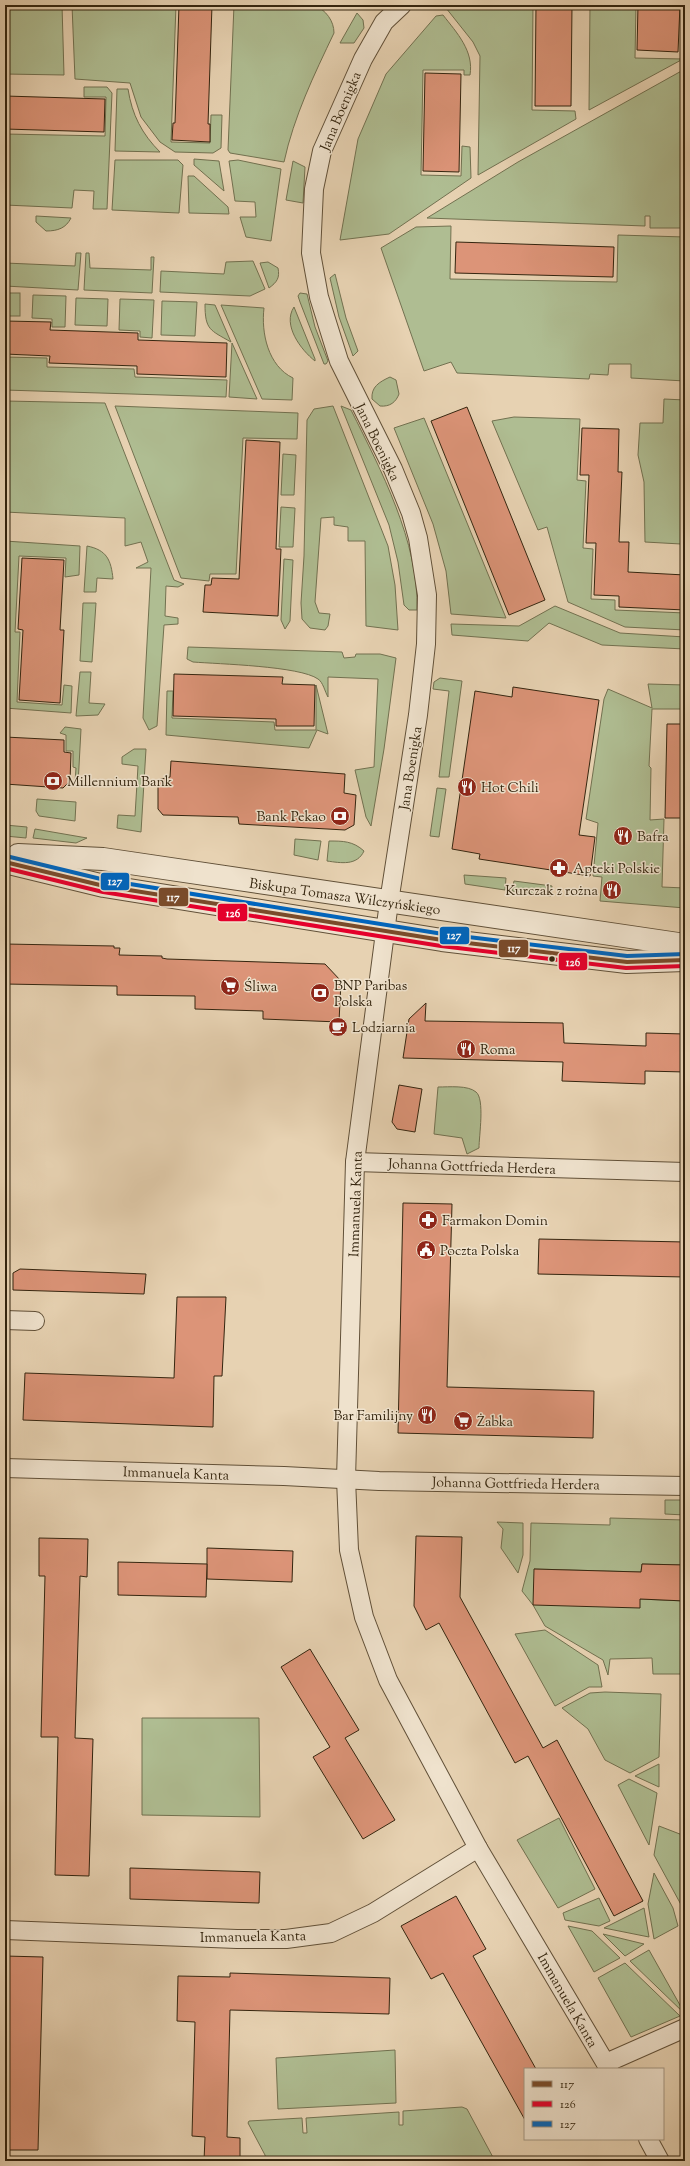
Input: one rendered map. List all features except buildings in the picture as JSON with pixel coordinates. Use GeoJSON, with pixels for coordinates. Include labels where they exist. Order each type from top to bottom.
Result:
{"type":"FeatureCollection","features":[{"type":"Feature","properties":{"kind":"street","name":"Jana Boenigka"},"geometry":{"type":"LineString","coordinates":[[385,931],[418,715],[427,631],[427,595],[418,538],[410,513],[393,469],[339,361],[319,297],[311,253],[314,189],[322,151],[362,59],[384,22],[402,5]]}},
{"type":"Feature","properties":{"kind":"street","name":"Biskupa Tomasza Wilczyńskiego"},"geometry":{"type":"LineString","coordinates":[[5,854],[103,859],[685,945]]}},
{"type":"Feature","properties":{"kind":"street","name":"Biskupa Tomasza Wilczyńskiego"},"geometry":{"type":"LineString","coordinates":[[5,862],[104,886],[442,940],[627,962],[685,960]]}},
{"type":"Feature","properties":{"kind":"street","name":"Immanuela Kanta"},"geometry":{"type":"LineString","coordinates":[[385,931],[355,1162],[346,1479],[349,1550],[364,1617],[388,1680],[478,1848],[607,2066]]}},
{"type":"Feature","properties":{"kind":"street","name":"Johanna Gottfrieda Herdera"},"geometry":{"type":"LineString","coordinates":[[355,1162],[685,1172]]}},
{"type":"Feature","properties":{"kind":"street"},"geometry":{"type":"LineString","coordinates":[[5,1320],[36,1321]]}},
{"type":"Feature","properties":{"kind":"street","name":"Immanuela Kanta"},"geometry":{"type":"LineString","coordinates":[[5,1468],[346,1479]]}},
{"type":"Feature","properties":{"kind":"street","name":"Johanna Gottfrieda Herdera"},"geometry":{"type":"LineString","coordinates":[[346,1479],[387,1482],[685,1486]]}},
{"type":"Feature","properties":{"kind":"street","name":"Immanuela Kanta"},"geometry":{"type":"LineString","coordinates":[[5,1930],[237,1939],[286,1938],[331,1933],[373,1912],[478,1848]]}},
{"type":"Feature","properties":{"kind":"street"},"geometry":{"type":"LineString","coordinates":[[607,2066],[685,2028]]}},
{"type":"Feature","properties":{"kind":"street"},"geometry":{"type":"LineString","coordinates":[[649,2140],[660,2161]]}},
{"type":"Feature","properties":{"kind":"green space"},"geometry":{"type":"Polygon","coordinates":[[[309,4],[318,7],[326,13],[333,24],[334,33],[299,112],[284,162],[230,153],[228,150],[234,5],[309,4]]]}},
{"type":"Feature","properties":{"kind":"green space"},"geometry":{"type":"Polygon","coordinates":[[[5,5],[62,5],[64,75],[5,74],[5,5]]]}},
{"type":"Feature","properties":{"kind":"green space"},"geometry":{"type":"Polygon","coordinates":[[[72,5],[176,5],[171,142],[210,143],[211,115],[222,115],[221,148],[213,153],[175,152],[160,142],[141,117],[130,83],[75,79],[72,5]]]}},
{"type":"Feature","properties":{"kind":"green space"},"geometry":{"type":"Polygon","coordinates":[[[451,5],[533,5],[532,110],[575,111],[576,119],[478,175],[480,56],[473,42],[446,8],[451,5]]]}},
{"type":"Feature","properties":{"kind":"green space"},"geometry":{"type":"Polygon","coordinates":[[[590,5],[636,5],[635,58],[683,59],[589,110],[590,5]]]}},
{"type":"Feature","properties":{"kind":"green space"},"geometry":{"type":"Polygon","coordinates":[[[357,13],[363,20],[364,28],[354,43],[340,43],[357,13]]]}},
{"type":"Feature","properties":{"kind":"green space"},"geometry":{"type":"Polygon","coordinates":[[[443,15],[459,36],[467,50],[471,66],[470,75],[464,75],[464,70],[423,70],[421,175],[461,176],[462,146],[470,147],[471,178],[389,234],[340,240],[358,139],[386,74],[436,16],[443,15]]]}},
{"type":"Feature","properties":{"kind":"green space"},"geometry":{"type":"Polygon","coordinates":[[[685,69],[685,228],[650,228],[650,216],[645,216],[645,226],[427,218],[518,162],[685,69]]]}},
{"type":"Feature","properties":{"kind":"green space"},"geometry":{"type":"Polygon","coordinates":[[[84,87],[107,87],[112,93],[107,209],[93,209],[94,191],[74,190],[72,208],[5,205],[5,134],[105,136],[106,97],[84,97],[84,87]]]}},
{"type":"Feature","properties":{"kind":"green space"},"geometry":{"type":"Polygon","coordinates":[[[117,89],[128,89],[132,107],[139,124],[160,152],[115,151],[117,89]]]}},
{"type":"Feature","properties":{"kind":"green space"},"geometry":{"type":"Polygon","coordinates":[[[194,159],[219,161],[224,191],[194,165],[194,159]]]}},
{"type":"Feature","properties":{"kind":"green space"},"geometry":{"type":"Polygon","coordinates":[[[115,160],[178,160],[183,165],[179,213],[112,210],[115,160]]]}},
{"type":"Feature","properties":{"kind":"green space"},"geometry":{"type":"Polygon","coordinates":[[[238,160],[281,169],[271,241],[246,237],[240,217],[256,217],[255,202],[235,201],[229,161],[238,160]]]}},
{"type":"Feature","properties":{"kind":"green space"},"geometry":{"type":"Polygon","coordinates":[[[293,161],[305,167],[303,203],[286,200],[293,161]]]}},
{"type":"Feature","properties":{"kind":"green space"},"geometry":{"type":"Polygon","coordinates":[[[188,176],[194,176],[228,207],[229,214],[189,213],[188,176]]]}},
{"type":"Feature","properties":{"kind":"green space"},"geometry":{"type":"Polygon","coordinates":[[[36,216],[71,218],[64,227],[46,231],[36,222],[36,216]]]}},
{"type":"Feature","properties":{"kind":"green space"},"geometry":{"type":"Polygon","coordinates":[[[451,226],[450,279],[617,282],[618,235],[685,237],[685,381],[631,378],[631,364],[609,364],[608,375],[590,374],[589,379],[457,373],[451,362],[424,371],[381,248],[416,227],[451,226]]]}},
{"type":"Feature","properties":{"kind":"green space"},"geometry":{"type":"Polygon","coordinates":[[[76,253],[81,253],[78,290],[5,286],[5,263],[75,266],[76,253]]]}},
{"type":"Feature","properties":{"kind":"green space"},"geometry":{"type":"Polygon","coordinates":[[[86,253],[89,253],[90,268],[151,270],[151,257],[154,257],[152,293],[84,290],[86,253]]]}},
{"type":"Feature","properties":{"kind":"green space"},"geometry":{"type":"Polygon","coordinates":[[[253,261],[265,289],[250,296],[160,292],[161,271],[224,274],[226,262],[253,261]]]}},
{"type":"Feature","properties":{"kind":"green space"},"geometry":{"type":"Polygon","coordinates":[[[268,262],[278,268],[279,271],[277,280],[269,288],[260,263],[268,262]]]}},
{"type":"Feature","properties":{"kind":"green space"},"geometry":{"type":"Polygon","coordinates":[[[335,274],[346,318],[358,351],[353,356],[339,317],[330,278],[335,274]]]}},
{"type":"Feature","properties":{"kind":"green space"},"geometry":{"type":"Polygon","coordinates":[[[5,293],[20,293],[20,316],[5,316],[5,293]]]}},
{"type":"Feature","properties":{"kind":"green space"},"geometry":{"type":"Polygon","coordinates":[[[300,293],[307,294],[315,327],[328,361],[326,364],[324,364],[300,302],[298,296],[300,293]]]}},
{"type":"Feature","properties":{"kind":"green space"},"geometry":{"type":"Polygon","coordinates":[[[33,295],[66,296],[65,327],[52,327],[52,319],[32,318],[33,295]]]}},
{"type":"Feature","properties":{"kind":"green space"},"geometry":{"type":"Polygon","coordinates":[[[76,298],[108,299],[107,326],[75,325],[76,298]]]}},
{"type":"Feature","properties":{"kind":"green space"},"geometry":{"type":"Polygon","coordinates":[[[120,299],[154,300],[152,338],[140,337],[140,331],[119,330],[120,299]]]}},
{"type":"Feature","properties":{"kind":"green space"},"geometry":{"type":"Polygon","coordinates":[[[162,301],[197,302],[195,336],[161,335],[162,301]]]}},
{"type":"Feature","properties":{"kind":"green space"},"geometry":{"type":"Polygon","coordinates":[[[205,304],[215,305],[231,342],[218,335],[210,328],[206,319],[205,304]]]}},
{"type":"Feature","properties":{"kind":"green space"},"geometry":{"type":"Polygon","coordinates":[[[221,305],[264,308],[263,318],[265,338],[268,348],[278,366],[284,373],[293,378],[292,400],[262,399],[221,305]]]}},
{"type":"Feature","properties":{"kind":"green space"},"geometry":{"type":"Polygon","coordinates":[[[294,307],[315,361],[299,344],[295,337],[290,321],[294,307]]]}},
{"type":"Feature","properties":{"kind":"green space"},"geometry":{"type":"Polygon","coordinates":[[[232,343],[257,399],[229,397],[232,343]]]}},
{"type":"Feature","properties":{"kind":"green space"},"geometry":{"type":"Polygon","coordinates":[[[5,357],[47,358],[47,367],[134,369],[135,377],[227,380],[226,397],[5,390],[5,357]]]}},
{"type":"Feature","properties":{"kind":"green space"},"geometry":{"type":"Polygon","coordinates":[[[390,377],[396,380],[399,394],[392,403],[387,406],[380,406],[372,399],[374,388],[376,385],[390,377]]]}},
{"type":"Feature","properties":{"kind":"green space"},"geometry":{"type":"Polygon","coordinates":[[[664,399],[685,400],[685,475],[682,475],[681,544],[645,542],[644,482],[638,455],[640,423],[663,423],[664,399]]]}},
{"type":"Feature","properties":{"kind":"green space"},"geometry":{"type":"Polygon","coordinates":[[[5,401],[105,403],[174,580],[184,584],[178,587],[166,586],[165,616],[178,618],[178,624],[164,625],[157,726],[149,730],[143,718],[151,568],[136,568],[148,562],[141,542],[125,546],[125,518],[5,512],[5,401]]]}},
{"type":"Feature","properties":{"kind":"green space"},"geometry":{"type":"Polygon","coordinates":[[[115,406],[298,413],[297,439],[243,438],[236,574],[210,574],[209,581],[181,578],[115,406]]]}},
{"type":"Feature","properties":{"kind":"green space"},"geometry":{"type":"Polygon","coordinates":[[[333,406],[388,546],[395,585],[398,630],[366,626],[365,541],[348,541],[348,527],[334,525],[334,517],[321,518],[315,602],[319,613],[330,614],[328,626],[325,630],[310,628],[302,619],[301,603],[304,556],[307,420],[314,409],[333,406]]]}},
{"type":"Feature","properties":{"kind":"green space"},"geometry":{"type":"Polygon","coordinates":[[[341,406],[351,410],[386,482],[396,507],[412,558],[416,584],[417,610],[409,610],[404,605],[398,562],[389,525],[341,406]]]}},
{"type":"Feature","properties":{"kind":"green space"},"geometry":{"type":"Polygon","coordinates":[[[514,417],[580,419],[577,480],[586,481],[583,548],[593,549],[591,599],[615,600],[615,610],[685,613],[685,630],[625,627],[568,602],[547,527],[538,530],[492,421],[514,417]]]}},
{"type":"Feature","properties":{"kind":"green space"},"geometry":{"type":"Polygon","coordinates":[[[424,418],[506,618],[451,614],[446,571],[433,524],[394,428],[424,418]]]}},
{"type":"Feature","properties":{"kind":"green space"},"geometry":{"type":"Polygon","coordinates":[[[283,454],[296,455],[294,495],[281,495],[283,454]]]}},
{"type":"Feature","properties":{"kind":"green space"},"geometry":{"type":"Polygon","coordinates":[[[281,507],[295,508],[293,547],[279,547],[281,507]]]}},
{"type":"Feature","properties":{"kind":"green space"},"geometry":{"type":"Polygon","coordinates":[[[5,541],[80,546],[79,575],[65,577],[66,558],[19,556],[15,632],[20,632],[17,702],[62,705],[64,685],[72,686],[71,713],[5,708],[5,541]]]}},
{"type":"Feature","properties":{"kind":"green space"},"geometry":{"type":"Polygon","coordinates":[[[87,546],[103,553],[107,557],[111,566],[113,579],[97,578],[96,592],[84,592],[87,546]]]}},
{"type":"Feature","properties":{"kind":"green space"},"geometry":{"type":"Polygon","coordinates":[[[284,559],[293,560],[290,621],[285,629],[281,620],[284,559]]]}},
{"type":"Feature","properties":{"kind":"green space"},"geometry":{"type":"Polygon","coordinates":[[[83,603],[96,603],[92,662],[80,661],[83,603]]]}},
{"type":"Feature","properties":{"kind":"green space"},"geometry":{"type":"Polygon","coordinates":[[[555,606],[620,633],[685,637],[685,649],[602,645],[549,623],[528,641],[452,635],[451,624],[519,626],[555,606]]]}},
{"type":"Feature","properties":{"kind":"green space"},"geometry":{"type":"Polygon","coordinates":[[[188,647],[342,652],[344,658],[355,657],[356,654],[380,654],[396,658],[384,749],[371,826],[366,817],[355,770],[374,767],[378,679],[328,677],[328,697],[320,680],[308,675],[277,668],[193,662],[187,659],[188,647]]]}},
{"type":"Feature","properties":{"kind":"green space"},"geometry":{"type":"Polygon","coordinates":[[[80,672],[91,672],[89,703],[105,704],[98,715],[76,716],[80,672]]]}},
{"type":"Feature","properties":{"kind":"green space"},"geometry":{"type":"Polygon","coordinates":[[[440,678],[462,681],[449,777],[439,777],[449,691],[433,689],[434,682],[440,678]]]}},
{"type":"Feature","properties":{"kind":"green space"},"geometry":{"type":"Polygon","coordinates":[[[648,684],[685,685],[685,709],[652,709],[649,766],[651,768],[650,820],[664,819],[662,887],[685,888],[685,908],[600,901],[602,877],[593,876],[598,823],[586,819],[604,699],[608,689],[652,708],[648,684]]]}},
{"type":"Feature","properties":{"kind":"green space"},"geometry":{"type":"Polygon","coordinates":[[[316,685],[328,734],[317,730],[309,748],[166,735],[167,691],[173,691],[172,718],[274,722],[275,730],[316,730],[316,685]]]}},
{"type":"Feature","properties":{"kind":"green space"},"geometry":{"type":"Polygon","coordinates":[[[65,727],[81,729],[78,785],[75,782],[76,768],[73,767],[73,751],[66,751],[66,735],[60,733],[65,727]]]}},
{"type":"Feature","properties":{"kind":"green space"},"geometry":{"type":"Polygon","coordinates":[[[134,749],[146,749],[141,832],[117,828],[118,815],[135,816],[138,766],[122,764],[122,757],[134,749]]]}},
{"type":"Feature","properties":{"kind":"green space"},"geometry":{"type":"Polygon","coordinates":[[[437,788],[446,789],[439,837],[430,836],[437,788]]]}},
{"type":"Feature","properties":{"kind":"green space"},"geometry":{"type":"Polygon","coordinates":[[[37,799],[76,802],[75,821],[39,816],[36,811],[37,799]]]}},
{"type":"Feature","properties":{"kind":"green space"},"geometry":{"type":"Polygon","coordinates":[[[5,825],[27,827],[26,838],[5,836],[5,825]]]}},
{"type":"Feature","properties":{"kind":"green space"},"geometry":{"type":"Polygon","coordinates":[[[35,829],[87,838],[76,843],[33,838],[35,829]]]}},
{"type":"Feature","properties":{"kind":"green space"},"geometry":{"type":"Polygon","coordinates":[[[295,839],[321,841],[318,860],[294,855],[295,839]]]}},
{"type":"Feature","properties":{"kind":"green space"},"geometry":{"type":"Polygon","coordinates":[[[329,841],[348,842],[356,845],[364,851],[361,856],[353,861],[343,863],[327,861],[329,841]]]}},
{"type":"Feature","properties":{"kind":"green space"},"geometry":{"type":"Polygon","coordinates":[[[464,875],[506,878],[505,890],[465,884],[464,875]]]}},
{"type":"Feature","properties":{"kind":"green space"},"geometry":{"type":"Polygon","coordinates":[[[514,881],[552,886],[551,896],[512,891],[514,881]]]}},
{"type":"Feature","properties":{"kind":"green space"},"geometry":{"type":"Polygon","coordinates":[[[438,1087],[468,1088],[476,1092],[479,1096],[481,1118],[479,1148],[467,1154],[462,1138],[434,1134],[438,1087]]]}},
{"type":"Feature","properties":{"kind":"green space"},"geometry":{"type":"Polygon","coordinates":[[[665,1500],[685,1500],[685,1515],[665,1514],[665,1500]]]}},
{"type":"Feature","properties":{"kind":"green space"},"geometry":{"type":"Polygon","coordinates":[[[610,1518],[685,1520],[685,1565],[642,1564],[641,1572],[534,1569],[640,1599],[685,1601],[685,1674],[653,1674],[652,1658],[610,1659],[608,1675],[603,1660],[545,1626],[533,1605],[522,1591],[530,1561],[531,1523],[610,1525],[610,1518]]]}},
{"type":"Feature","properties":{"kind":"green space"},"geometry":{"type":"Polygon","coordinates":[[[497,1522],[523,1523],[523,1555],[518,1573],[501,1548],[503,1529],[497,1522]]]}},
{"type":"Feature","properties":{"kind":"green space"},"geometry":{"type":"Polygon","coordinates":[[[545,1630],[598,1665],[602,1687],[589,1687],[555,1706],[515,1634],[545,1630]]]}},
{"type":"Feature","properties":{"kind":"green space"},"geometry":{"type":"Polygon","coordinates":[[[605,1692],[661,1694],[659,1757],[630,1773],[605,1760],[588,1729],[562,1708],[590,1693],[605,1692]]]}},
{"type":"Feature","properties":{"kind":"green space"},"geometry":{"type":"Polygon","coordinates":[[[142,1718],[259,1718],[260,1817],[142,1815],[142,1718]]]}},
{"type":"Feature","properties":{"kind":"green space"},"geometry":{"type":"Polygon","coordinates":[[[659,1764],[659,1787],[635,1776],[659,1764]]]}},
{"type":"Feature","properties":{"kind":"green space"},"geometry":{"type":"Polygon","coordinates":[[[629,1779],[657,1793],[649,1845],[618,1785],[629,1779]]]}},
{"type":"Feature","properties":{"kind":"green space"},"geometry":{"type":"Polygon","coordinates":[[[559,1818],[595,1889],[558,1908],[517,1840],[559,1818]]]}},
{"type":"Feature","properties":{"kind":"green space"},"geometry":{"type":"Polygon","coordinates":[[[659,1826],[685,1836],[685,1912],[654,1855],[659,1826]]]}},
{"type":"Feature","properties":{"kind":"green space"},"geometry":{"type":"Polygon","coordinates":[[[654,1873],[673,1908],[678,1926],[654,1939],[648,1904],[654,1873]]]}},
{"type":"Feature","properties":{"kind":"green space"},"geometry":{"type":"Polygon","coordinates":[[[599,1898],[610,1921],[599,1926],[565,1920],[563,1913],[599,1898]]]}},
{"type":"Feature","properties":{"kind":"green space"},"geometry":{"type":"Polygon","coordinates":[[[644,1908],[649,1937],[604,1928],[644,1908]]]}},
{"type":"Feature","properties":{"kind":"green space"},"geometry":{"type":"Polygon","coordinates":[[[568,1926],[592,1931],[620,1958],[594,1972],[568,1926]]]}},
{"type":"Feature","properties":{"kind":"green space"},"geometry":{"type":"Polygon","coordinates":[[[603,1934],[644,1944],[625,1956],[603,1934]]]}},
{"type":"Feature","properties":{"kind":"green space"},"geometry":{"type":"Polygon","coordinates":[[[649,1950],[685,2014],[630,1961],[649,1950]]]}},
{"type":"Feature","properties":{"kind":"green space"},"geometry":{"type":"Polygon","coordinates":[[[625,1963],[680,2016],[631,2037],[598,1978],[625,1963]]]}},
{"type":"Feature","properties":{"kind":"green space"},"geometry":{"type":"Polygon","coordinates":[[[395,2050],[396,2103],[278,2109],[276,2058],[395,2050]]]}},
{"type":"Feature","properties":{"kind":"green space"},"geometry":{"type":"Polygon","coordinates":[[[462,2107],[467,2109],[495,2161],[292,2161],[292,2158],[266,2160],[265,2155],[248,2123],[249,2121],[302,2118],[303,2133],[307,2133],[306,2118],[399,2112],[399,2125],[403,2125],[403,2111],[462,2107]]]}},
{"type":"Feature","properties":{"kind":"transit line","name":"127"},"geometry":{"type":"LineString","coordinates":[[6,856],[105,880],[443,934],[627,956],[685,954]]}},
{"type":"Feature","properties":{"kind":"transit line","name":"117"},"geometry":{"type":"LineString","coordinates":[[5,862],[104,886],[442,940],[627,962],[685,960]]}},
{"type":"Feature","properties":{"kind":"transit line","name":"126"},"geometry":{"type":"LineString","coordinates":[[5,868],[103,892],[441,946],[626,968],[685,966]]}},
{"type":"Feature","properties":{"kind":"place","name":"Millennium Bank"},"geometry":{"type":"Point","coordinates":[53,781]}},
{"type":"Feature","properties":{"kind":"place","name":"Hot Chili"},"geometry":{"type":"Point","coordinates":[467,787]}},
{"type":"Feature","properties":{"kind":"place","name":"Bank Pekao"},"geometry":{"type":"Point","coordinates":[340,816]}},
{"type":"Feature","properties":{"kind":"place","name":"Bafra"},"geometry":{"type":"Point","coordinates":[623,836]}},
{"type":"Feature","properties":{"kind":"place","name":"Apteki Polskie"},"geometry":{"type":"Point","coordinates":[559,868]}},
{"type":"Feature","properties":{"kind":"place","name":"Kurczak z rożna"},"geometry":{"type":"Point","coordinates":[612,890]}},
{"type":"Feature","properties":{"kind":"place","name":"Śliwa"},"geometry":{"type":"Point","coordinates":[230,986]}},
{"type":"Feature","properties":{"kind":"place","name":"BNP Paribas Polska"},"geometry":{"type":"Point","coordinates":[320,993]}},
{"type":"Feature","properties":{"kind":"place","name":"Lodziarnia"},"geometry":{"type":"Point","coordinates":[338,1027]}},
{"type":"Feature","properties":{"kind":"place","name":"Roma"},"geometry":{"type":"Point","coordinates":[466,1049]}},
{"type":"Feature","properties":{"kind":"place","name":"Farmakon Domin"},"geometry":{"type":"Point","coordinates":[428,1220]}},
{"type":"Feature","properties":{"kind":"place","name":"Poczta Polska"},"geometry":{"type":"Point","coordinates":[426,1250]}},
{"type":"Feature","properties":{"kind":"place","name":"Bar Familijny"},"geometry":{"type":"Point","coordinates":[427,1415]}},
{"type":"Feature","properties":{"kind":"place","name":"Żabka"},"geometry":{"type":"Point","coordinates":[463,1421]}}]}
